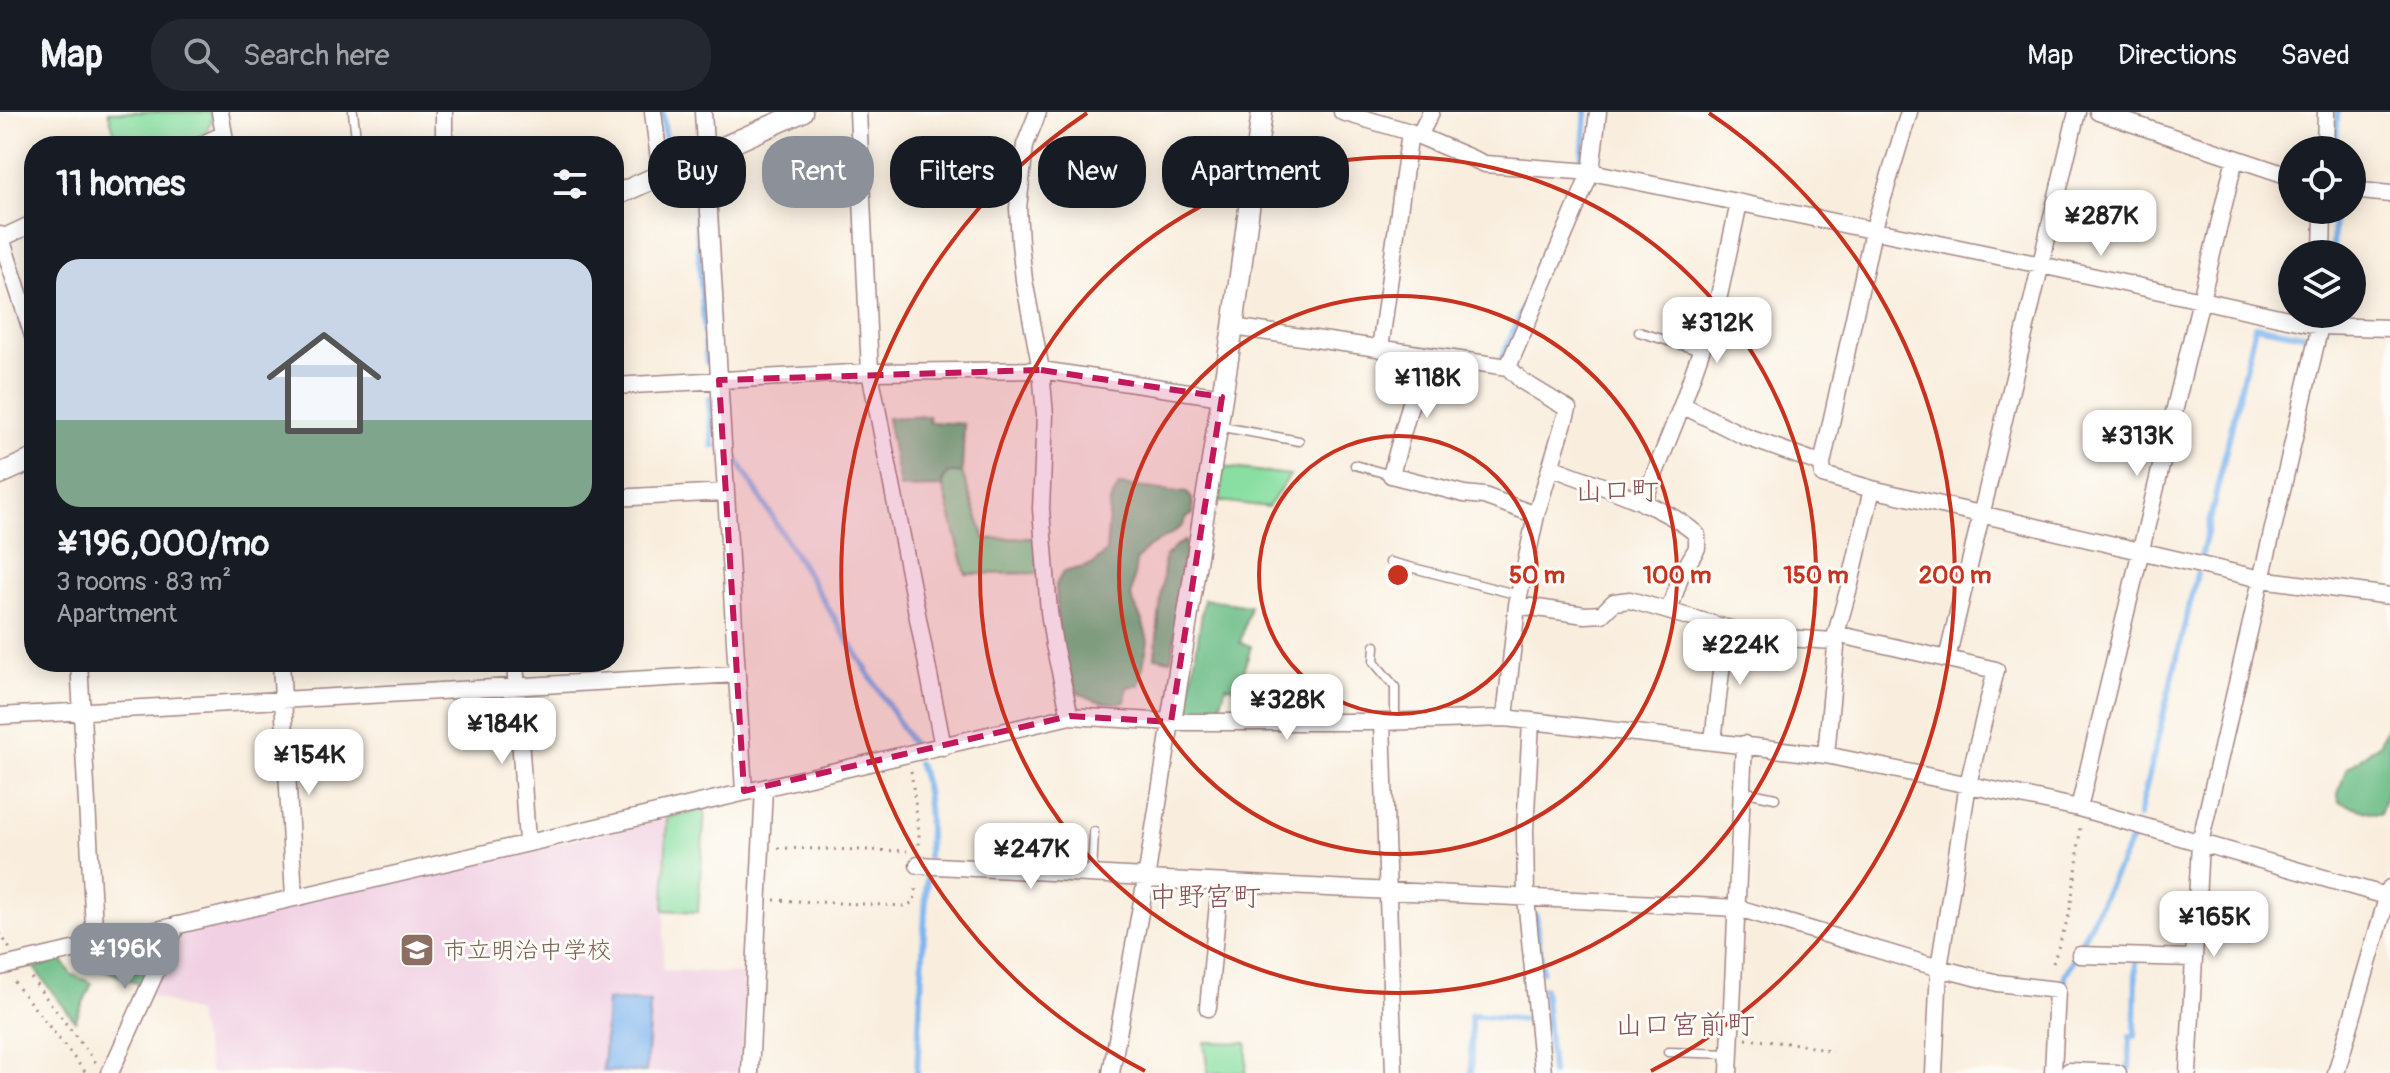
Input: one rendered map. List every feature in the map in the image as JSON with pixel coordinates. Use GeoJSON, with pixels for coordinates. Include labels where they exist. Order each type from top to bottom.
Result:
{"type":"FeatureCollection","features":[{"type":"Feature","properties":{"kind":"street"},"geometry":{"type":"LineString","coordinates":[[220,112],[224,136]]}},
{"type":"Feature","properties":{"kind":"street"},"geometry":{"type":"LineString","coordinates":[[444,112],[444,136]]}},
{"type":"Feature","properties":{"kind":"street"},"geometry":{"type":"LineString","coordinates":[[653,112],[656,136]]}},
{"type":"Feature","properties":{"kind":"street"},"geometry":{"type":"LineString","coordinates":[[703,112],[704,136]]}},
{"type":"Feature","properties":{"kind":"street"},"geometry":{"type":"LineString","coordinates":[[738,136],[766,120],[802,112]]}},
{"type":"Feature","properties":{"kind":"street"},"geometry":{"type":"LineString","coordinates":[[858,112],[870,372],[943,747]]}},
{"type":"Feature","properties":{"kind":"street"},"geometry":{"type":"LineString","coordinates":[[1038,112],[1025,145],[1018,208],[1024,280],[1041,370],[1045,415],[1041,509],[1049,612],[1070,716]]}},
{"type":"Feature","properties":{"kind":"street"},"geometry":{"type":"LineString","coordinates":[[1111,1073],[1171,722],[1233,327],[1262,112]]}},
{"type":"Feature","properties":{"kind":"street"},"geometry":{"type":"LineString","coordinates":[[1342,112],[1414,134],[1485,164],[1591,172],[2201,300],[2278,313]]}},
{"type":"Feature","properties":{"kind":"street"},"geometry":{"type":"LineString","coordinates":[[1380,349],[1414,134],[1431,112]]}},
{"type":"Feature","properties":{"kind":"street"},"geometry":{"type":"LineString","coordinates":[[1508,367],[1591,172],[1598,112]]}},
{"type":"Feature","properties":{"kind":"street"},"geometry":{"type":"LineString","coordinates":[[1909,112],[1873,231],[1822,464],[1823,475],[2261,579],[2390,596]]}},
{"type":"Feature","properties":{"kind":"street"},"geometry":{"type":"LineString","coordinates":[[1947,659],[2077,112]]}},
{"type":"Feature","properties":{"kind":"street"},"geometry":{"type":"LineString","coordinates":[[2098,112],[2278,172]]}},
{"type":"Feature","properties":{"kind":"street"},"geometry":{"type":"LineString","coordinates":[[2325,136],[2326,112]]}},
{"type":"Feature","properties":{"kind":"street"},"geometry":{"type":"LineString","coordinates":[[2080,809],[2235,158]]}},
{"type":"Feature","properties":{"kind":"street"},"geometry":{"type":"LineString","coordinates":[[624,192],[648,181]]}},
{"type":"Feature","properties":{"kind":"street"},"geometry":{"type":"LineString","coordinates":[[2366,191],[2390,194]]}},
{"type":"Feature","properties":{"kind":"street"},"geometry":{"type":"LineString","coordinates":[[1643,503],[1717,305],[1739,203]]}},
{"type":"Feature","properties":{"kind":"street"},"geometry":{"type":"LineString","coordinates":[[708,208],[744,791]]}},
{"type":"Feature","properties":{"kind":"street"},"geometry":{"type":"LineString","coordinates":[[24,227],[0,237],[24,309]]}},
{"type":"Feature","properties":{"kind":"street"},"geometry":{"type":"LineString","coordinates":[[2366,325],[2390,328]]}},
{"type":"Feature","properties":{"kind":"street"},"geometry":{"type":"LineString","coordinates":[[1233,327],[1508,367],[1522,381],[1568,409],[1536,515],[1518,600],[1505,718]]}},
{"type":"Feature","properties":{"kind":"street"},"geometry":{"type":"LineString","coordinates":[[2188,1073],[2200,843],[2318,328]]}},
{"type":"Feature","properties":{"kind":"street"},"geometry":{"type":"LineString","coordinates":[[1424,355],[1391,475],[1464,494],[1484,496],[1536,515]]}},
{"type":"Feature","properties":{"kind":"street"},"geometry":{"type":"LineString","coordinates":[[624,385],[870,372],[1041,370],[1222,397]]}},
{"type":"Feature","properties":{"kind":"street"},"geometry":{"type":"LineString","coordinates":[[1682,405],[1746,437],[1822,464]]}},
{"type":"Feature","properties":{"kind":"street"},"geometry":{"type":"LineString","coordinates":[[0,474],[24,463]]}},
{"type":"Feature","properties":{"kind":"street"},"geometry":{"type":"LineString","coordinates":[[1551,467],[1643,503],[1681,522],[1697,535],[1697,548],[1680,577],[1669,611]]}},
{"type":"Feature","properties":{"kind":"street"},"geometry":{"type":"LineString","coordinates":[[1826,755],[1835,638],[1872,489]]}},
{"type":"Feature","properties":{"kind":"street"},"geometry":{"type":"LineString","coordinates":[[624,497],[726,492]]}},
{"type":"Feature","properties":{"kind":"street"},"geometry":{"type":"LineString","coordinates":[[1518,600],[1585,615],[1602,614],[1614,602],[1630,600],[1754,636],[1835,638],[1996,670],[1968,784],[1939,968],[1934,1073]]}},
{"type":"Feature","properties":{"kind":"street"},"geometry":{"type":"LineString","coordinates":[[1713,741],[1726,628]]}},
{"type":"Feature","properties":{"kind":"street"},"geometry":{"type":"LineString","coordinates":[[80,672],[95,945]]}},
{"type":"Feature","properties":{"kind":"street"},"geometry":{"type":"LineString","coordinates":[[282,672],[294,897]]}},
{"type":"Feature","properties":{"kind":"street"},"geometry":{"type":"LineString","coordinates":[[516,672],[527,842]]}},
{"type":"Feature","properties":{"kind":"street"},"geometry":{"type":"LineString","coordinates":[[0,716],[737,674]]}},
{"type":"Feature","properties":{"kind":"street"},"geometry":{"type":"LineString","coordinates":[[7,965],[1070,716],[1171,722],[1388,722],[1505,718],[1826,755],[2080,809],[2389,894],[2336,1073]]}},
{"type":"Feature","properties":{"kind":"street"},"geometry":{"type":"LineString","coordinates":[[1388,722],[1394,1073]]}},
{"type":"Feature","properties":{"kind":"street"},"geometry":{"type":"LineString","coordinates":[[1531,722],[1525,830],[1526,898],[1543,1073]]}},
{"type":"Feature","properties":{"kind":"street"},"geometry":{"type":"LineString","coordinates":[[1729,1073],[1744,744]]}},
{"type":"Feature","properties":{"kind":"street"},"geometry":{"type":"LineString","coordinates":[[750,1073],[764,788]]}},
{"type":"Feature","properties":{"kind":"street"},"geometry":{"type":"LineString","coordinates":[[918,865],[1738,908],[1939,968],[1998,983],[2057,990],[2053,1073]]}},
{"type":"Feature","properties":{"kind":"street"},"geometry":{"type":"LineString","coordinates":[[1208,1008],[1220,883]]}},
{"type":"Feature","properties":{"kind":"street"},"geometry":{"type":"LineString","coordinates":[[110,1073],[177,925]]}},
{"type":"Feature","properties":{"kind":"street"},"geometry":{"type":"LineString","coordinates":[[2080,955],[2194,958]]}},
{"type":"Feature","properties":{"kind":"street"},"geometry":{"type":"LineString","coordinates":[[2069,1073],[2118,1073]]}},
{"type":"Feature","properties":{"kind":"lane"},"geometry":{"type":"LineString","coordinates":[[353,112],[356,136]]}},
{"type":"Feature","properties":{"kind":"lane"},"geometry":{"type":"LineString","coordinates":[[1639,332],[1701,351]]}},
{"type":"Feature","properties":{"kind":"lane"},"geometry":{"type":"LineString","coordinates":[[1217,426],[1299,441]]}},
{"type":"Feature","properties":{"kind":"lane"},"geometry":{"type":"LineString","coordinates":[[1355,465],[1391,475]]}},
{"type":"Feature","properties":{"kind":"lane"},"geometry":{"type":"LineString","coordinates":[[1390,562],[1518,600]]}},
{"type":"Feature","properties":{"kind":"lane"},"geometry":{"type":"LineString","coordinates":[[1375,646],[1374,662],[1395,687],[1388,722]]}},
{"type":"Feature","properties":{"kind":"lane"},"geometry":{"type":"LineString","coordinates":[[1742,791],[1775,798]]}},
{"type":"Feature","properties":{"kind":"lane"},"geometry":{"type":"LineString","coordinates":[[1092,875],[1094,832]]}},
{"type":"Feature","properties":{"kind":"lane"},"geometry":{"type":"LineString","coordinates":[[1668,1052],[1731,1046]]}},
{"type":"Feature","properties":{"kind":"path"},"geometry":{"type":"LineString","coordinates":[[761,848],[918,851],[919,833],[909,755]]}},
{"type":"Feature","properties":{"kind":"path"},"geometry":{"type":"LineString","coordinates":[[2053,963],[2069,915],[2077,865],[2080,809]]}},
{"type":"Feature","properties":{"kind":"path"},"geometry":{"type":"LineString","coordinates":[[759,899],[905,906],[914,902],[917,893],[918,865]]}},
{"type":"Feature","properties":{"kind":"path"},"geometry":{"type":"LineString","coordinates":[[0,933],[7,965],[86,1073]]}},
{"type":"Feature","properties":{"kind":"path"},"geometry":{"type":"LineString","coordinates":[[7,965],[104,1073]]}},
{"type":"Feature","properties":{"kind":"path"},"geometry":{"type":"LineString","coordinates":[[1731,1046],[1798,1044],[1833,1052]]}},
{"type":"Feature","properties":{"kind":"highlighted area"},"geometry":{"type":"Polygon","coordinates":[[[1041,370],[1222,397],[1171,722],[1070,716],[744,791],[719,380],[1041,370]]]}},
{"type":"Feature","properties":{"kind":"shaded area","name":"市立明治中学校"},"geometry":{"type":"Polygon","coordinates":[[[667,818],[663,970],[747,974],[742,1073],[211,1073],[196,1013],[150,995],[180,931],[667,818]]]}},
{"type":"Feature","properties":{"kind":"green space"},"geometry":{"type":"Polygon","coordinates":[[[108,112],[211,112],[206,133],[200,136],[116,136],[108,112]]]}},
{"type":"Feature","properties":{"kind":"green space"},"geometry":{"type":"Polygon","coordinates":[[[929,416],[929,422],[964,424],[962,473],[948,473],[942,482],[943,487],[900,488],[887,418],[929,416]]]}},
{"type":"Feature","properties":{"kind":"green space"},"geometry":{"type":"Polygon","coordinates":[[[1223,467],[1290,475],[1268,507],[1219,501],[1223,467]]]}},
{"type":"Feature","properties":{"kind":"green space"},"geometry":{"type":"Polygon","coordinates":[[[949,473],[962,473],[985,539],[1037,538],[1039,573],[966,574],[942,482],[949,473]]]}},
{"type":"Feature","properties":{"kind":"green space"},"geometry":{"type":"Polygon","coordinates":[[[1119,485],[1187,493],[1192,499],[1193,514],[1174,532],[1146,549],[1136,561],[1131,597],[1148,641],[1139,685],[1127,687],[1125,702],[1112,703],[1094,700],[1077,692],[1058,642],[1056,585],[1063,572],[1092,565],[1106,552],[1110,502],[1119,485]]]}},
{"type":"Feature","properties":{"kind":"green space"},"geometry":{"type":"Polygon","coordinates":[[[1185,541],[1188,554],[1171,660],[1155,657],[1165,557],[1185,541]]]}},
{"type":"Feature","properties":{"kind":"green space"},"geometry":{"type":"Polygon","coordinates":[[[1204,599],[1250,606],[1240,643],[1251,646],[1239,689],[1226,686],[1218,714],[1194,713],[1188,707],[1204,599]]]}},
{"type":"Feature","properties":{"kind":"green space"},"geometry":{"type":"Polygon","coordinates":[[[2390,719],[2390,783],[2380,814],[2339,802],[2338,794],[2346,769],[2380,743],[2390,719]]]}},
{"type":"Feature","properties":{"kind":"green space"},"geometry":{"type":"Polygon","coordinates":[[[705,809],[698,912],[664,910],[667,818],[705,809]]]}},
{"type":"Feature","properties":{"kind":"green space"},"geometry":{"type":"Polygon","coordinates":[[[156,938],[164,944],[143,986],[102,969],[99,951],[156,938]]]}},
{"type":"Feature","properties":{"kind":"green space"},"geometry":{"type":"Polygon","coordinates":[[[62,960],[71,974],[92,983],[75,1021],[34,968],[62,960]]]}},
{"type":"Feature","properties":{"kind":"green space"},"geometry":{"type":"Polygon","coordinates":[[[1204,1042],[1247,1043],[1246,1073],[1208,1073],[1204,1042]]]}},
{"type":"Feature","properties":{"kind":"water"},"geometry":{"type":"Polygon","coordinates":[[[607,1000],[650,1002],[646,1072],[603,1071],[607,1000]]]}},
{"type":"Feature","properties":{"kind":"waterway"},"geometry":{"type":"LineString","coordinates":[[662,112],[665,136]]}},
{"type":"Feature","properties":{"kind":"waterway"},"geometry":{"type":"LineString","coordinates":[[1582,160],[1586,112]]}},
{"type":"Feature","properties":{"kind":"waterway"},"geometry":{"type":"LineString","coordinates":[[2336,136],[2337,112]]}},
{"type":"Feature","properties":{"kind":"waterway"},"geometry":{"type":"LineString","coordinates":[[1502,358],[1576,182]]}},
{"type":"Feature","properties":{"kind":"waterway"},"geometry":{"type":"LineString","coordinates":[[696,208],[707,362]]}},
{"type":"Feature","properties":{"kind":"waterway"},"geometry":{"type":"LineString","coordinates":[[2333,240],[2334,224]]}},
{"type":"Feature","properties":{"kind":"waterway"},"geometry":{"type":"LineString","coordinates":[[2201,558],[2255,326],[2308,336]]}},
{"type":"Feature","properties":{"kind":"waterway"},"geometry":{"type":"LineString","coordinates":[[709,399],[715,446]]}},
{"type":"Feature","properties":{"kind":"waterway"},"geometry":{"type":"LineString","coordinates":[[734,455],[912,744]]}},
{"type":"Feature","properties":{"kind":"waterway"},"geometry":{"type":"LineString","coordinates":[[2139,816],[2197,574]]}},
{"type":"Feature","properties":{"kind":"waterway"},"geometry":{"type":"LineString","coordinates":[[918,763],[928,809],[928,857]]}},
{"type":"Feature","properties":{"kind":"waterway"},"geometry":{"type":"LineString","coordinates":[[2078,949],[2135,833]]}},
{"type":"Feature","properties":{"kind":"waterway"},"geometry":{"type":"LineString","coordinates":[[917,1073],[927,872]]}},
{"type":"Feature","properties":{"kind":"waterway"},"geometry":{"type":"LineString","coordinates":[[1536,915],[1542,971]]}},
{"type":"Feature","properties":{"kind":"waterway"},"geometry":{"type":"LineString","coordinates":[[2064,994],[2065,975],[2073,960]]}},
{"type":"Feature","properties":{"kind":"waterway"},"geometry":{"type":"LineString","coordinates":[[2129,1068],[2130,1036],[2135,1036],[2136,962]]}},
{"type":"Feature","properties":{"kind":"waterway"},"geometry":{"type":"LineString","coordinates":[[1544,988],[1552,1073]]}},
{"type":"Feature","properties":{"kind":"waterway"},"geometry":{"type":"LineString","coordinates":[[1471,1073],[1471,1015],[1527,1020]]}},
{"type":"Feature","properties":{"kind":"place","name":"市立明治中学校"},"geometry":{"type":"Point","coordinates":[417,950]}},
{"type":"Feature","properties":{"kind":"district","name":"山口町"},"geometry":{"type":"Point","coordinates":[1617,491]}},
{"type":"Feature","properties":{"kind":"district","name":"中野宮町"},"geometry":{"type":"Point","coordinates":[1205,897]}},
{"type":"Feature","properties":{"kind":"district","name":"山口宮前町"},"geometry":{"type":"Point","coordinates":[1685,1025]}}]}
